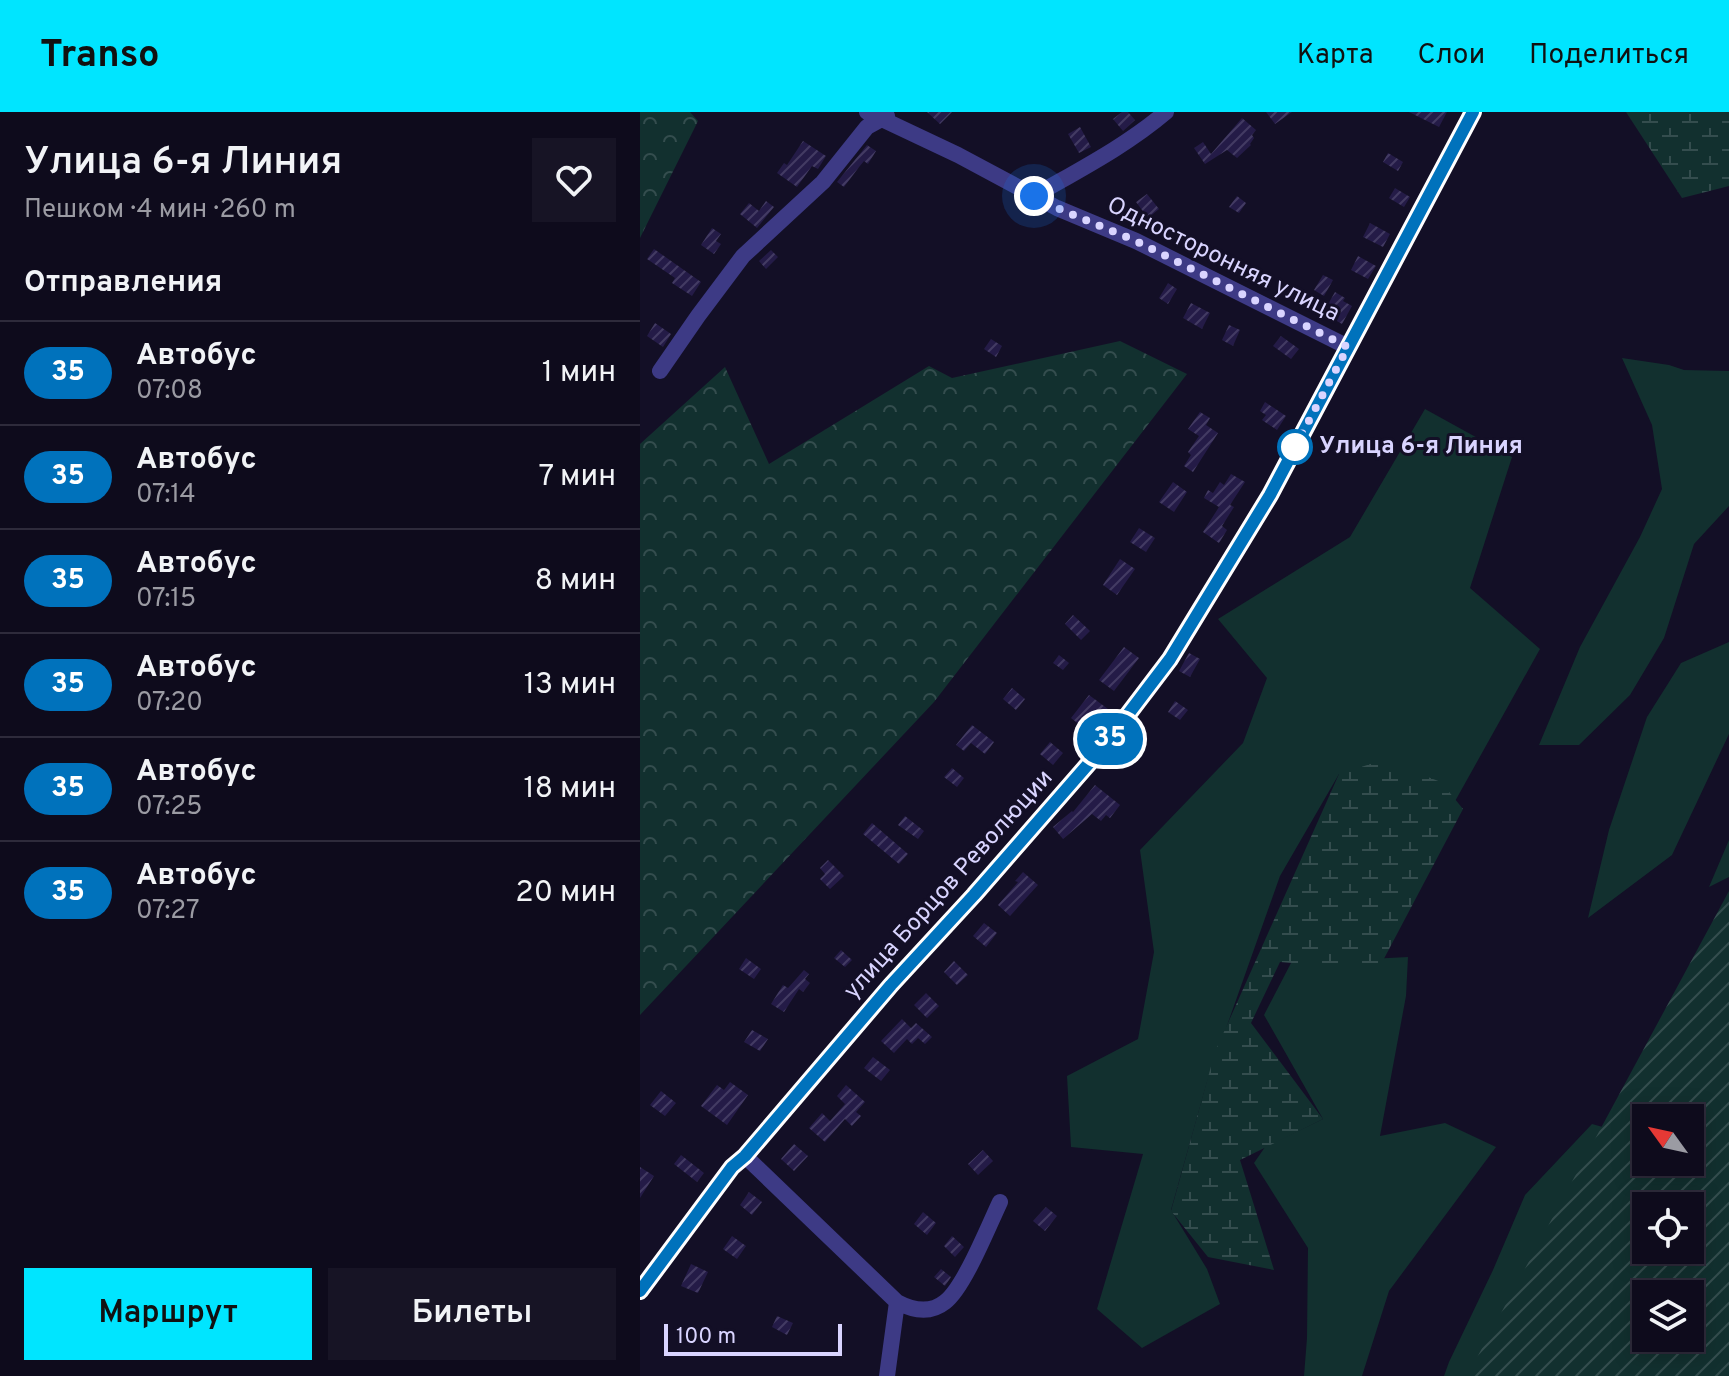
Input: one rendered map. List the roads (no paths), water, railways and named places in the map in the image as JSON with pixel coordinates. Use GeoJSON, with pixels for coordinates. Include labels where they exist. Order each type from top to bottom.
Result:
{"type":"FeatureCollection","features":[{"type":"Feature","properties":{"kind":"street","name":"Односторонняя улица"},"geometry":{"type":"LineString","coordinates":[[867,112],[887,116],[1057,208],[1136,241],[1348,347]]}},
{"type":"Feature","properties":{"kind":"street","name":"Односторонняя улица"},"geometry":{"type":"LineString","coordinates":[[1034,196],[1105,155],[1166,112]]}},
{"type":"Feature","properties":{"kind":"street","name":"улица Борцов Революции"},"geometry":{"type":"LineString","coordinates":[[640,1291],[732,1167],[745,1156],[891,985],[1104,746],[1170,659],[1270,495],[1473,112]]}},
{"type":"Feature","properties":{"kind":"street"},"geometry":{"type":"LineString","coordinates":[[660,371],[743,256],[823,182],[867,127],[887,116]]}},
{"type":"Feature","properties":{"kind":"street"},"geometry":{"type":"LineString","coordinates":[[745,1156],[897,1302],[911,1310],[929,1310],[945,1302],[961,1282],[1000,1202]]}},
{"type":"Feature","properties":{"kind":"street"},"geometry":{"type":"LineString","coordinates":[[887,1376],[897,1302]]}},
{"type":"Feature","properties":{"kind":"place","name":"Улица 6-я Линия"},"geometry":{"type":"Point","coordinates":[1295,447]}}]}
